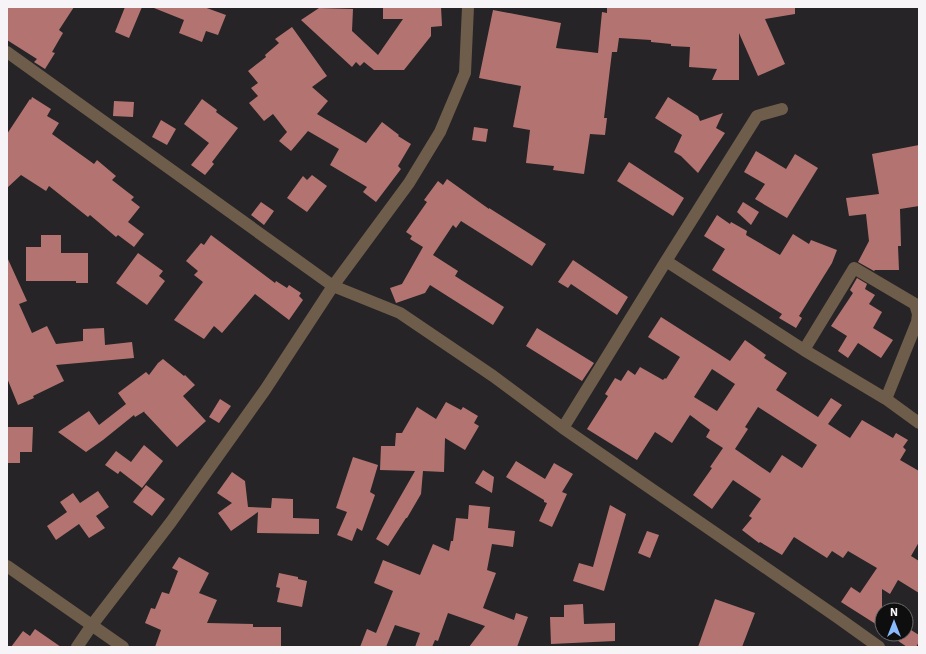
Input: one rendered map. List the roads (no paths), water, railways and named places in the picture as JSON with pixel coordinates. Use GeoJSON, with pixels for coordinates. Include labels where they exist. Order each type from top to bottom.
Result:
{"type":"FeatureCollection","features":[{"type":"Feature","properties":{"kind":"street"},"geometry":{"type":"LineString","coordinates":[[77,647],[212,466],[265,390],[333,286],[409,183],[440,132],[465,73],[468,7]]}},
{"type":"Feature","properties":{"kind":"street"},"geometry":{"type":"LineString","coordinates":[[7,52],[333,286],[400,313],[493,376],[563,428],[879,647]]}},
{"type":"Feature","properties":{"kind":"street"},"geometry":{"type":"LineString","coordinates":[[563,428],[757,116],[782,109]]}},
{"type":"Feature","properties":{"kind":"street"},"geometry":{"type":"LineString","coordinates":[[666,261],[804,350],[886,399],[919,423]]}},
{"type":"Feature","properties":{"kind":"street"},"geometry":{"type":"LineString","coordinates":[[804,350],[854,268],[915,304],[918,314],[917,322],[886,399]]}},
{"type":"Feature","properties":{"kind":"street"},"geometry":{"type":"LineString","coordinates":[[7,566],[123,647]]}}]}
